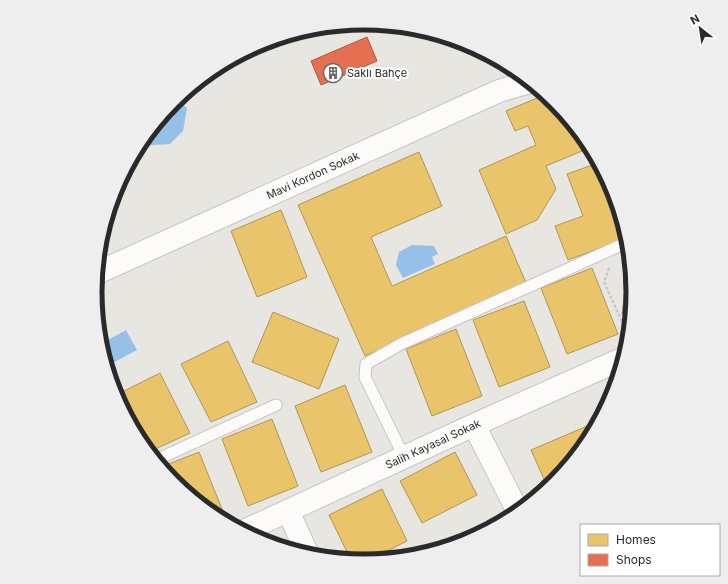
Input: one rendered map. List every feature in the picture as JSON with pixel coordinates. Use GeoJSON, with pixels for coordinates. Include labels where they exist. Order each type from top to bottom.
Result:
{"type":"FeatureCollection","features":[{"type":"Feature","properties":{"kind":"street","name":"Mavi Kordon Sokak"},"geometry":{"type":"LineString","coordinates":[[103,270],[499,91],[523,84]]}},
{"type":"Feature","properties":{"kind":"street","name":"Salih Kayasal Sokak"},"geometry":{"type":"LineString","coordinates":[[250,528],[617,361]]}},
{"type":"Feature","properties":{"kind":"street"},"geometry":{"type":"LineString","coordinates":[[474,425],[515,506]]}},
{"type":"Feature","properties":{"kind":"street"},"geometry":{"type":"LineString","coordinates":[[288,511],[304,547]]}},
{"type":"Feature","properties":{"kind":"lane"},"geometry":{"type":"LineString","coordinates":[[404,457],[365,377],[366,364],[401,344],[622,245]]}},
{"type":"Feature","properties":{"kind":"lane"},"geometry":{"type":"LineString","coordinates":[[161,458],[276,405]]}},
{"type":"Feature","properties":{"kind":"path"},"geometry":{"type":"LineString","coordinates":[[610,264],[604,282],[624,326]]}},
{"type":"Feature","properties":{"kind":"water"},"geometry":{"type":"Polygon","coordinates":[[[182,104],[187,108],[183,131],[170,144],[146,146],[167,119],[182,104]]]}},
{"type":"Feature","properties":{"kind":"water"},"geometry":{"type":"Polygon","coordinates":[[[412,245],[434,246],[438,254],[432,257],[435,264],[403,278],[396,265],[399,252],[412,245]]]}},
{"type":"Feature","properties":{"kind":"water"},"geometry":{"type":"Polygon","coordinates":[[[126,330],[137,350],[112,363],[107,341],[126,330]]]}},
{"type":"Feature","properties":{"kind":"building: Homes"},"geometry":{"type":"Polygon","coordinates":[[[537,98],[541,99],[561,119],[577,140],[582,151],[546,166],[556,189],[537,220],[506,234],[479,170],[536,145],[528,126],[515,131],[506,111],[537,98]]]}},
{"type":"Feature","properties":{"kind":"building: Homes"},"geometry":{"type":"Polygon","coordinates":[[[419,152],[442,206],[371,237],[392,286],[506,236],[527,285],[365,356],[298,205],[419,152]]]}},
{"type":"Feature","properties":{"kind":"building: Homes"},"geometry":{"type":"Polygon","coordinates":[[[593,165],[612,208],[621,240],[568,260],[555,226],[583,216],[567,174],[593,165]]]}},
{"type":"Feature","properties":{"kind":"building: Homes"},"geometry":{"type":"Polygon","coordinates":[[[281,210],[307,277],[257,297],[231,231],[281,210]]]}},
{"type":"Feature","properties":{"kind":"building: Homes"},"geometry":{"type":"Polygon","coordinates":[[[592,268],[618,334],[567,354],[541,288],[592,268]]]}},
{"type":"Feature","properties":{"kind":"building: Homes"},"geometry":{"type":"Polygon","coordinates":[[[626,285],[625,314],[622,314],[626,285]]]}},
{"type":"Feature","properties":{"kind":"building: Homes"},"geometry":{"type":"Polygon","coordinates":[[[524,301],[550,367],[499,387],[473,320],[524,301]]]}},
{"type":"Feature","properties":{"kind":"building: Homes"},"geometry":{"type":"Polygon","coordinates":[[[273,312],[339,339],[319,389],[252,362],[273,312]]]}},
{"type":"Feature","properties":{"kind":"building: Homes"},"geometry":{"type":"Polygon","coordinates":[[[456,329],[482,396],[432,416],[406,349],[456,329]]]}},
{"type":"Feature","properties":{"kind":"building: Homes"},"geometry":{"type":"Polygon","coordinates":[[[228,341],[257,402],[211,422],[181,364],[228,341]]]}},
{"type":"Feature","properties":{"kind":"building: Homes"},"geometry":{"type":"Polygon","coordinates":[[[160,373],[190,433],[155,449],[137,423],[122,392],[160,373]]]}},
{"type":"Feature","properties":{"kind":"building: Homes"},"geometry":{"type":"Polygon","coordinates":[[[345,385],[372,452],[321,472],[295,406],[345,385]]]}},
{"type":"Feature","properties":{"kind":"building: Homes"},"geometry":{"type":"Polygon","coordinates":[[[272,419],[298,486],[248,506],[222,439],[272,419]]]}},
{"type":"Feature","properties":{"kind":"building: Homes"},"geometry":{"type":"Polygon","coordinates":[[[590,425],[582,438],[561,465],[545,481],[531,450],[590,425]]]}},
{"type":"Feature","properties":{"kind":"building: Homes"},"geometry":{"type":"Polygon","coordinates":[[[199,452],[224,513],[191,489],[167,465],[199,452]]]}},
{"type":"Feature","properties":{"kind":"building: Homes"},"geometry":{"type":"Polygon","coordinates":[[[455,452],[477,495],[422,523],[400,481],[455,452]]]}},
{"type":"Feature","properties":{"kind":"building: Homes"},"geometry":{"type":"Polygon","coordinates":[[[382,489],[407,541],[383,553],[348,553],[329,515],[382,489]]]}},
{"type":"Feature","properties":{"kind":"building: Shops","name":"Saklı Bahçe"},"geometry":{"type":"Polygon","coordinates":[[[367,37],[377,61],[321,85],[311,61],[367,37]]]}},
{"type":"Feature","properties":{"kind":"place","name":"Saklı Bahçe"},"geometry":{"type":"Point","coordinates":[333,73]}}]}
